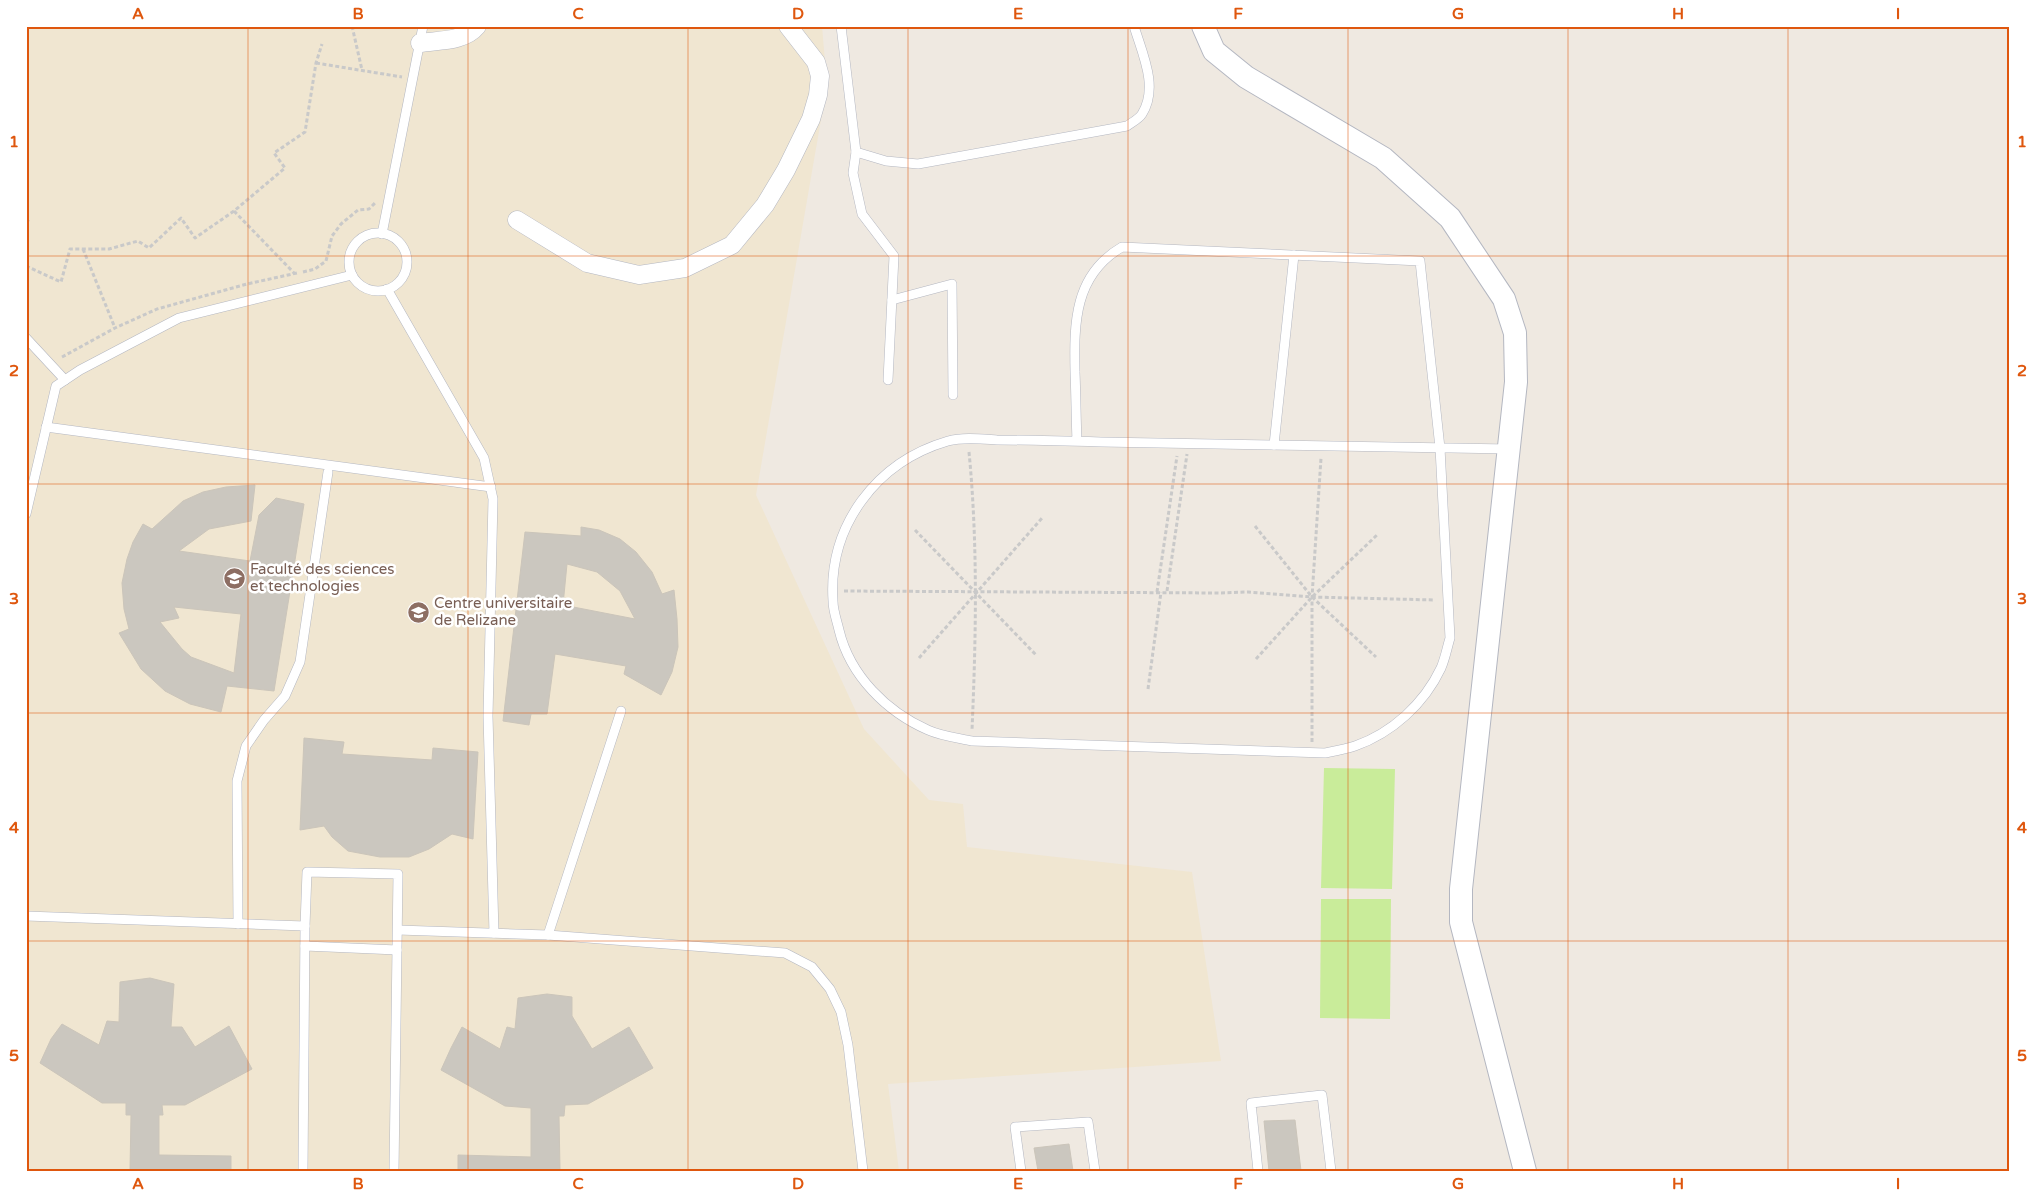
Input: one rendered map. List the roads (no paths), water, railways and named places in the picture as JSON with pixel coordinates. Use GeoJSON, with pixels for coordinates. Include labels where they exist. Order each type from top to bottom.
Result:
{"type":"FeatureCollection","features":[{"type":"Feature","properties":{"kind":"street"},"geometry":{"type":"LineString","coordinates":[[421,34],[460,38],[473,31],[477,26]]}},
{"type":"Feature","properties":{"kind":"street"},"geometry":{"type":"LineString","coordinates":[[517,220],[587,263],[639,275],[686,268],[732,245],[765,205],[786,170],[811,119],[818,95],[820,76],[816,62],[788,26]]}},
{"type":"Feature","properties":{"kind":"street"},"geometry":{"type":"LineString","coordinates":[[1203,26],[1214,52],[1246,77],[1383,158],[1450,218],[1504,299],[1514,333],[1516,382],[1462,889],[1461,922],[1525,1171]]}},
{"type":"Feature","properties":{"kind":"lane"},"geometry":{"type":"LineString","coordinates":[[841,26],[856,152],[853,172],[862,214],[894,256],[888,380]]}},
{"type":"Feature","properties":{"kind":"lane"},"geometry":{"type":"LineString","coordinates":[[856,152],[886,162],[918,164],[1127,126],[1142,115],[1148,99],[1149,77],[1134,26]]}},
{"type":"Feature","properties":{"kind":"lane"},"geometry":{"type":"LineString","coordinates":[[382,234],[421,34]]}},
{"type":"Feature","properties":{"kind":"lane"},"geometry":{"type":"LineString","coordinates":[[369,234],[388,234],[403,247],[406,256],[404,275],[399,282],[386,290],[373,291],[368,289],[357,282],[352,275],[349,266],[353,246],[369,234]]}},
{"type":"Feature","properties":{"kind":"lane"},"geometry":{"type":"LineString","coordinates":[[1077,441],[1074,343],[1077,309],[1084,287],[1098,267],[1122,247],[1420,261],[1440,448],[1450,638],[1441,667],[1426,693],[1406,716],[1382,734],[1354,746],[1325,753],[972,741],[930,732],[893,711],[863,681],[842,644],[833,602],[833,590],[835,560],[849,520],[873,485],[906,458],[957,439],[1322,446],[1440,448],[1509,449]]}},
{"type":"Feature","properties":{"kind":"lane"},"geometry":{"type":"LineString","coordinates":[[1274,445],[1294,255]]}},
{"type":"Feature","properties":{"kind":"lane"},"geometry":{"type":"LineString","coordinates":[[26,514],[56,386],[80,370],[179,318],[352,275]]}},
{"type":"Feature","properties":{"kind":"lane"},"geometry":{"type":"LineString","coordinates":[[892,300],[952,284],[953,395]]}},
{"type":"Feature","properties":{"kind":"lane"},"geometry":{"type":"LineString","coordinates":[[386,290],[484,458],[491,487],[493,499],[488,716],[494,933]]}},
{"type":"Feature","properties":{"kind":"lane"},"geometry":{"type":"LineString","coordinates":[[26,338],[65,380]]}},
{"type":"Feature","properties":{"kind":"lane"},"geometry":{"type":"LineString","coordinates":[[46,427],[491,487]]}},
{"type":"Feature","properties":{"kind":"lane"},"geometry":{"type":"LineString","coordinates":[[238,924],[237,781],[246,746],[264,720],[285,696],[300,662],[328,472]]}},
{"type":"Feature","properties":{"kind":"lane"},"geometry":{"type":"LineString","coordinates":[[548,935],[621,711]]}},
{"type":"Feature","properties":{"kind":"lane"},"geometry":{"type":"LineString","coordinates":[[303,1171],[307,872],[398,874],[394,1171]]}},
{"type":"Feature","properties":{"kind":"lane"},"geometry":{"type":"LineString","coordinates":[[26,916],[305,926]]}},
{"type":"Feature","properties":{"kind":"lane"},"geometry":{"type":"LineString","coordinates":[[398,930],[548,935],[724,947],[785,953],[812,967],[830,988],[841,1012],[848,1045],[862,1171]]}},
{"type":"Feature","properties":{"kind":"lane"},"geometry":{"type":"LineString","coordinates":[[305,946],[397,950]]}},
{"type":"Feature","properties":{"kind":"lane"},"geometry":{"type":"LineString","coordinates":[[1258,1171],[1251,1103],[1322,1095],[1332,1171]]}},
{"type":"Feature","properties":{"kind":"lane"},"geometry":{"type":"LineString","coordinates":[[1021,1171],[1015,1127],[1088,1122],[1095,1171]]}},
{"type":"Feature","properties":{"kind":"place","name":"Faculté des sciences et technologies"},"geometry":{"type":"Point","coordinates":[234,578]}},
{"type":"Feature","properties":{"kind":"place","name":"Centre universitaire de Relizane"},"geometry":{"type":"Point","coordinates":[418,612]}}]}
